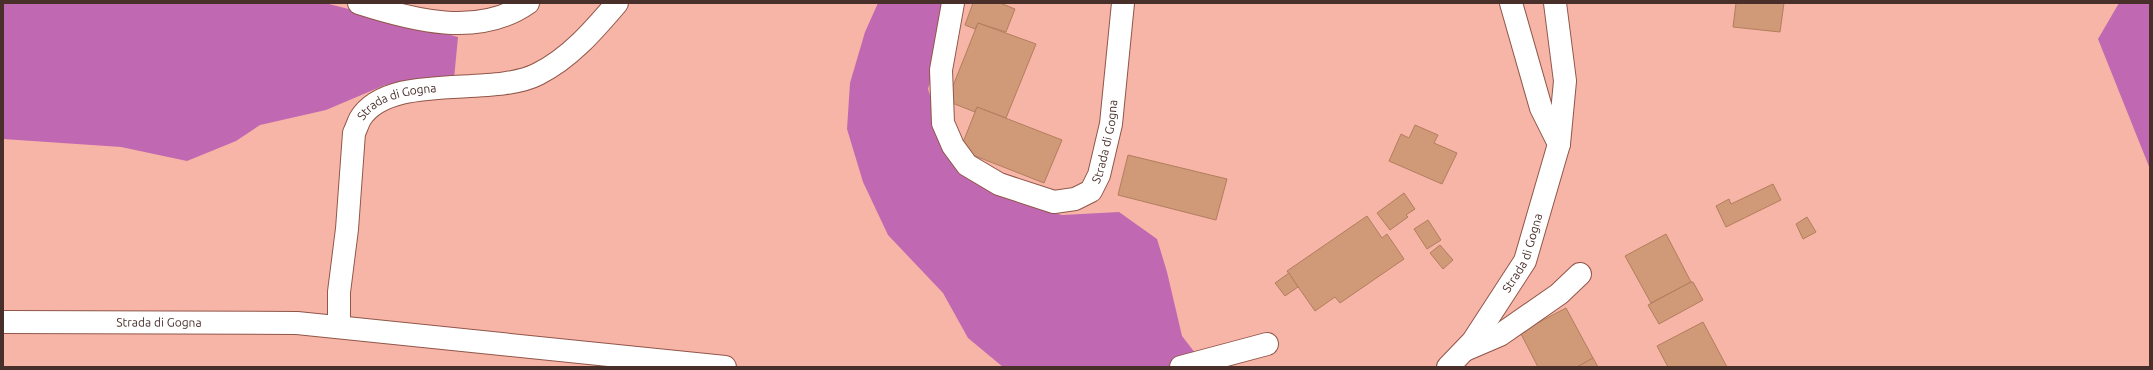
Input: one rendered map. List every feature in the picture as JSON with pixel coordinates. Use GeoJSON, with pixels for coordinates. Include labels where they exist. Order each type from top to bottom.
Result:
{"type":"FeatureCollection","features":[{"type":"Feature","properties":{"kind":"street"},"geometry":{"type":"LineString","coordinates":[[359,3],[398,16],[436,22],[474,23],[515,12],[528,3]]}},
{"type":"Feature","properties":{"kind":"street","name":"Strada di Gogna"},"geometry":{"type":"LineString","coordinates":[[339,326],[339,292],[347,229],[354,133],[360,119],[371,107],[386,98],[414,90],[513,82],[537,75],[564,58],[593,30],[617,3]]}},
{"type":"Feature","properties":{"kind":"street","name":"Strada di Gogna"},"geometry":{"type":"LineString","coordinates":[[953,3],[941,70],[943,123],[953,146],[967,165],[999,184],[1054,202],[1075,199],[1091,191],[1099,175],[1111,124],[1123,3]]}},
{"type":"Feature","properties":{"kind":"street"},"geometry":{"type":"LineString","coordinates":[[1512,3],[1541,108],[1559,144]]}},
{"type":"Feature","properties":{"kind":"street","name":"Strada di Gogna"},"geometry":{"type":"LineString","coordinates":[[1448,367],[1473,341],[1525,262],[1559,144],[1565,81],[1555,3]]}},
{"type":"Feature","properties":{"kind":"street","name":"Strada di Gogna"},"geometry":{"type":"LineString","coordinates":[[1464,350],[1500,335],[1558,294],[1580,274]]}},
{"type":"Feature","properties":{"kind":"street","name":"Strada di Gogna"},"geometry":{"type":"LineString","coordinates":[[3,322],[297,323],[339,326],[725,367]]}},
{"type":"Feature","properties":{"kind":"street"},"geometry":{"type":"LineString","coordinates":[[1181,367],[1267,344]]}},
{"type":"Feature","properties":{"kind":"shaded area"},"geometry":{"type":"Polygon","coordinates":[[[3,3],[325,3],[458,37],[454,79],[385,85],[326,110],[260,125],[236,141],[187,161],[121,147],[3,139],[3,3]]]}},
{"type":"Feature","properties":{"kind":"shaded area"},"geometry":{"type":"Polygon","coordinates":[[[878,3],[953,3],[928,89],[944,140],[1028,205],[1062,215],[1119,212],[1157,239],[1167,272],[1182,336],[1206,367],[1003,367],[968,338],[943,293],[888,235],[863,182],[847,129],[850,83],[865,32],[878,3]]]}},
{"type":"Feature","properties":{"kind":"shaded area"},"geometry":{"type":"Polygon","coordinates":[[[2119,3],[2150,3],[2150,169],[2098,39],[2119,3]]]}},
{"type":"Feature","properties":{"kind":"building"},"geometry":{"type":"Polygon","coordinates":[[[973,3],[1000,3],[1015,9],[1006,32],[978,23],[975,29],[965,25],[973,3]]]}},
{"type":"Feature","properties":{"kind":"building"},"geometry":{"type":"Polygon","coordinates":[[[1736,3],[1784,3],[1780,32],[1733,27],[1736,3]]]}},
{"type":"Feature","properties":{"kind":"building"},"geometry":{"type":"Polygon","coordinates":[[[978,23],[1036,44],[1006,118],[977,107],[975,112],[947,101],[978,23]]]}},
{"type":"Feature","properties":{"kind":"building"},"geometry":{"type":"Polygon","coordinates":[[[977,107],[1062,140],[1044,183],[960,150],[977,107]]]}},
{"type":"Feature","properties":{"kind":"building"},"geometry":{"type":"Polygon","coordinates":[[[1415,125],[1438,135],[1434,143],[1457,153],[1442,184],[1389,161],[1401,134],[1409,138],[1415,125]]]}},
{"type":"Feature","properties":{"kind":"building"},"geometry":{"type":"Polygon","coordinates":[[[1128,155],[1227,179],[1216,220],[1118,195],[1128,155]]]}},
{"type":"Feature","properties":{"kind":"building"},"geometry":{"type":"Polygon","coordinates":[[[1773,184],[1781,200],[1726,227],[1716,206],[1729,199],[1731,204],[1773,184]]]}},
{"type":"Feature","properties":{"kind":"building"},"geometry":{"type":"Polygon","coordinates":[[[1404,193],[1415,209],[1406,215],[1408,217],[1390,230],[1377,213],[1404,193]]]}},
{"type":"Feature","properties":{"kind":"building"},"geometry":{"type":"Polygon","coordinates":[[[1367,216],[1382,238],[1387,234],[1404,259],[1340,303],[1335,297],[1315,311],[1287,271],[1367,216]]]}},
{"type":"Feature","properties":{"kind":"building"},"geometry":{"type":"Polygon","coordinates":[[[1807,217],[1816,232],[1803,239],[1796,224],[1807,217]]]}},
{"type":"Feature","properties":{"kind":"building"},"geometry":{"type":"Polygon","coordinates":[[[1428,220],[1441,240],[1427,249],[1414,229],[1428,220]]]}},
{"type":"Feature","properties":{"kind":"building"},"geometry":{"type":"Polygon","coordinates":[[[1666,234],[1691,282],[1651,303],[1625,256],[1666,234]]]}},
{"type":"Feature","properties":{"kind":"building"},"geometry":{"type":"Polygon","coordinates":[[[1440,245],[1453,260],[1443,269],[1430,253],[1440,245]]]}},
{"type":"Feature","properties":{"kind":"building"},"geometry":{"type":"Polygon","coordinates":[[[1289,273],[1298,287],[1285,296],[1275,283],[1289,273]]]}},
{"type":"Feature","properties":{"kind":"building"},"geometry":{"type":"Polygon","coordinates":[[[1693,282],[1703,300],[1659,324],[1648,305],[1693,282]]]}},
{"type":"Feature","properties":{"kind":"building"},"geometry":{"type":"Polygon","coordinates":[[[1566,308],[1593,358],[1577,367],[1538,367],[1520,332],[1566,308]]]}},
{"type":"Feature","properties":{"kind":"building"},"geometry":{"type":"Polygon","coordinates":[[[1703,322],[1727,367],[1668,367],[1657,346],[1703,322]]]}},
{"type":"Feature","properties":{"kind":"building"},"geometry":{"type":"Polygon","coordinates":[[[1593,358],[1598,367],[1577,367],[1593,358]]]}}]}
